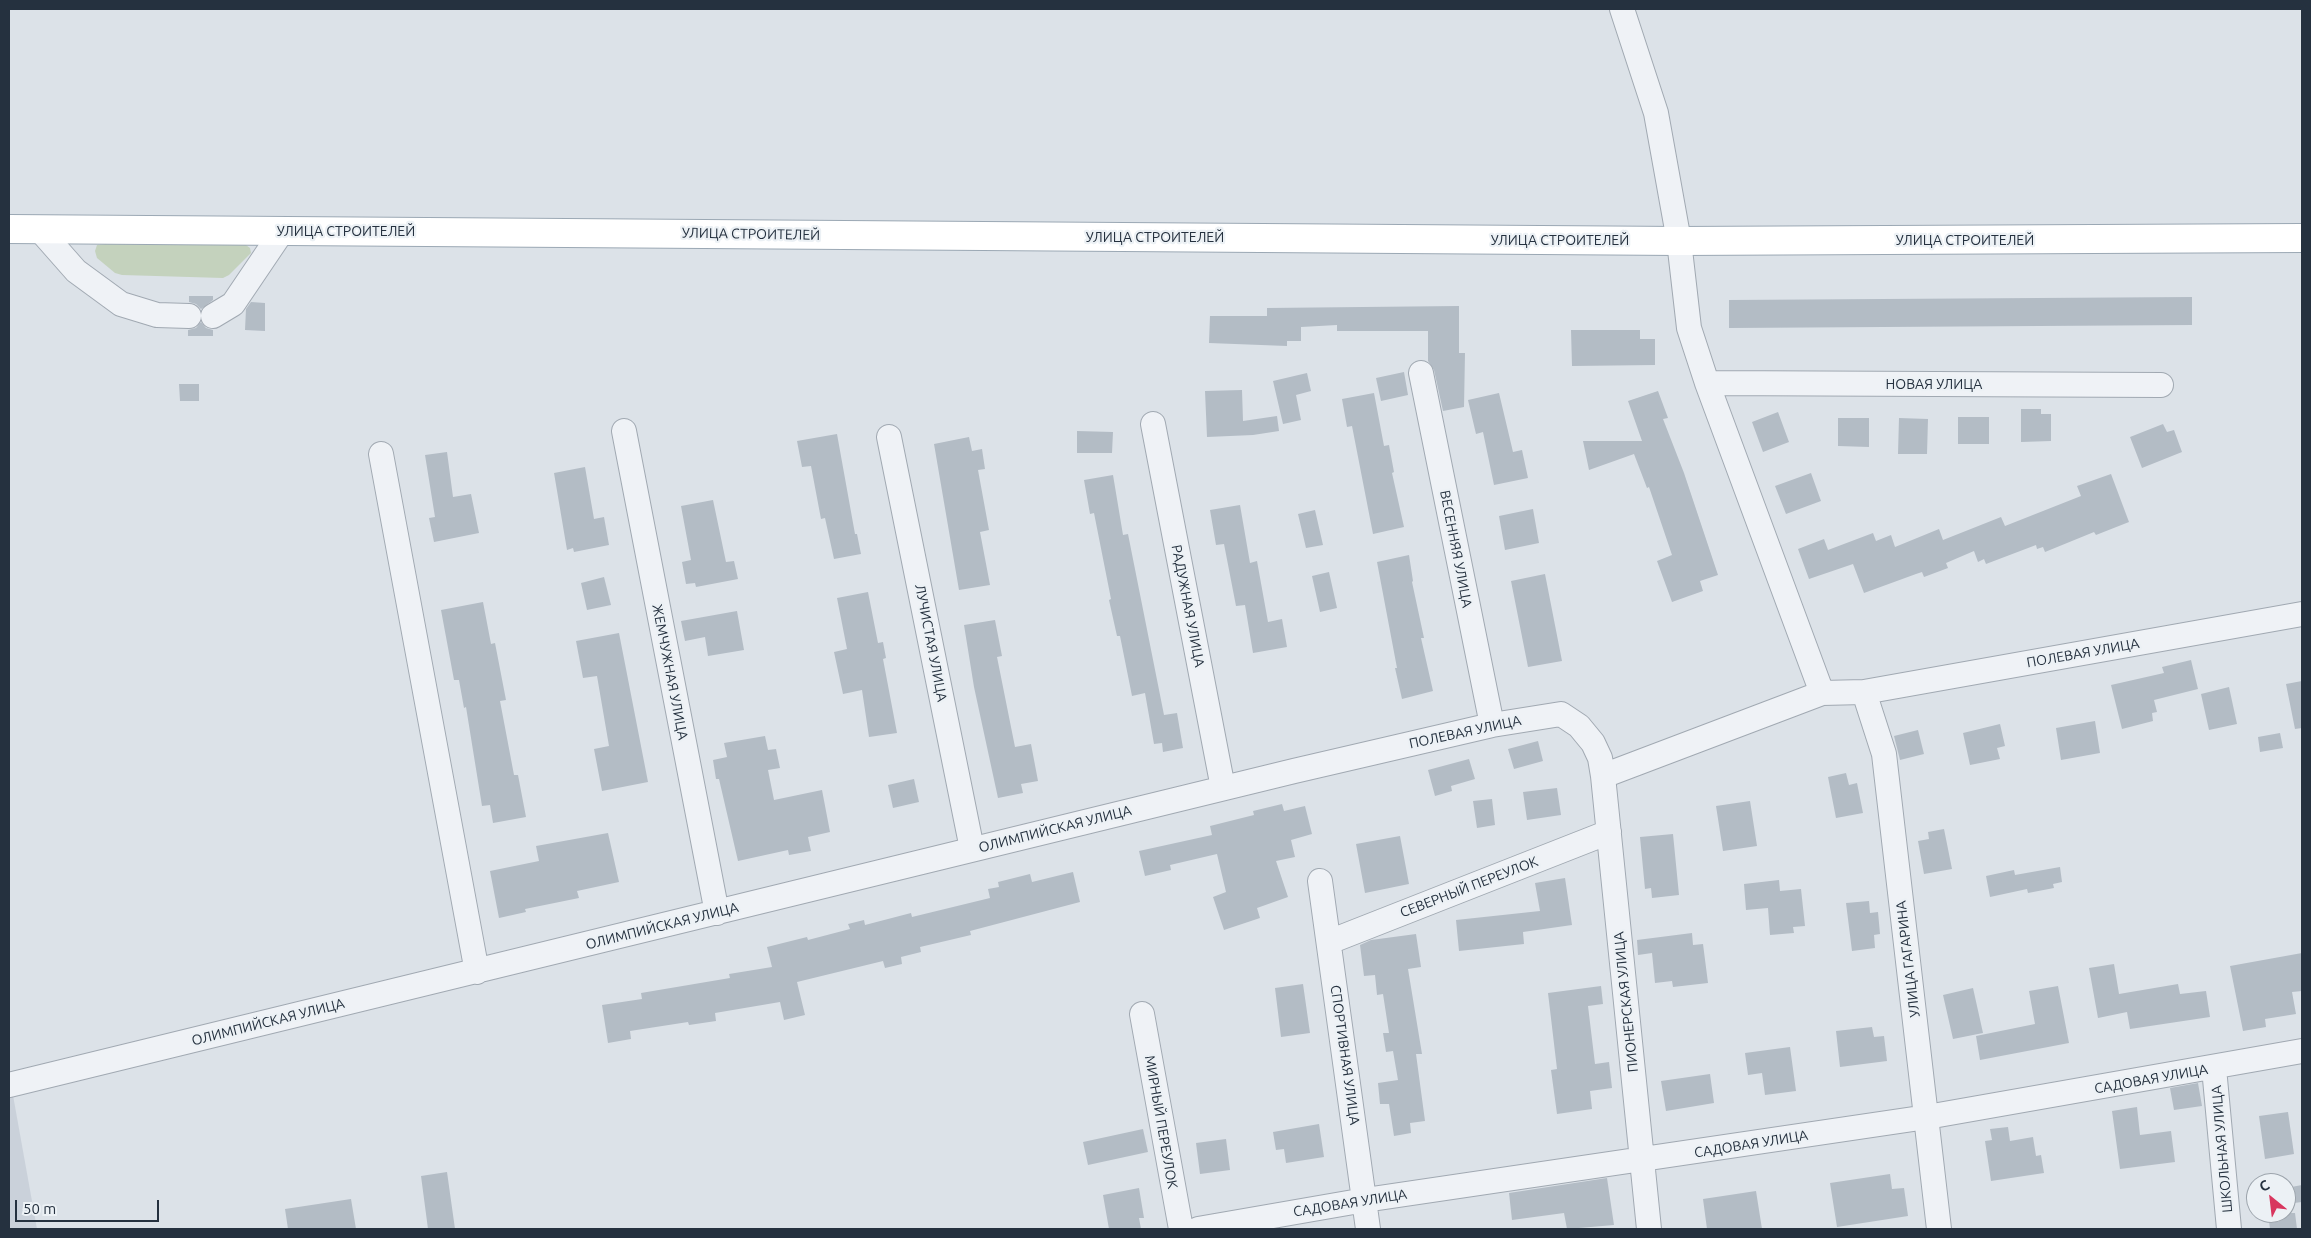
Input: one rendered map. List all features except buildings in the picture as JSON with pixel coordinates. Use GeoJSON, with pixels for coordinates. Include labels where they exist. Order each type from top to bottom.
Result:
{"type":"FeatureCollection","features":[{"type":"Feature","properties":{"kind":"main road","name":"УЛИЦА СТРОИТЕЛЕЙ"},"geometry":{"type":"LineString","coordinates":[[9,229],[1679,241],[2302,238]]}},
{"type":"Feature","properties":{"kind":"street"},"geometry":{"type":"LineString","coordinates":[[1622,9],[1656,113],[1679,241],[1689,328],[1707,384],[1822,693]]}},
{"type":"Feature","properties":{"kind":"street"},"geometry":{"type":"LineString","coordinates":[[39,229],[76,271],[121,304],[157,315],[188,316]]}},
{"type":"Feature","properties":{"kind":"street"},"geometry":{"type":"LineString","coordinates":[[213,316],[232,304],[283,230]]}},
{"type":"Feature","properties":{"kind":"street","name":"ВЕСЕННЯЯ УЛИЦА"},"geometry":{"type":"LineString","coordinates":[[1421,373],[1492,725]]}},
{"type":"Feature","properties":{"kind":"street","name":"НОВАЯ УЛИЦА"},"geometry":{"type":"LineString","coordinates":[[1707,384],[2161,385]]}},
{"type":"Feature","properties":{"kind":"street","name":"РАДУЖНАЯ УЛИЦА"},"geometry":{"type":"LineString","coordinates":[[1153,424],[1223,788]]}},
{"type":"Feature","properties":{"kind":"street","name":"ЖЕМЧУЖНАЯ УЛИЦА"},"geometry":{"type":"LineString","coordinates":[[624,431],[717,912]]}},
{"type":"Feature","properties":{"kind":"street","name":"ЛУЧИСТАЯ УЛИЦА"},"geometry":{"type":"LineString","coordinates":[[889,437],[972,849]]}},
{"type":"Feature","properties":{"kind":"street"},"geometry":{"type":"LineString","coordinates":[[381,454],[477,972]]}},
{"type":"Feature","properties":{"kind":"street","name":"ПОЛЕВАЯ УЛИЦА"},"geometry":{"type":"LineString","coordinates":[[1864,692],[2302,614]]}},
{"type":"Feature","properties":{"kind":"street"},"geometry":{"type":"LineString","coordinates":[[1604,776],[1822,693],[1864,692]]}},
{"type":"Feature","properties":{"kind":"street","name":"УЛИЦА ГАГАРИНА"},"geometry":{"type":"LineString","coordinates":[[1864,692],[1884,754],[1939,1229]]}},
{"type":"Feature","properties":{"kind":"street","name":"ПОЛЕВАЯ УЛИЦА"},"geometry":{"type":"LineString","coordinates":[[1294,771],[1492,725],[1561,714],[1579,726],[1592,743],[1600,758],[1604,776]]}},
{"type":"Feature","properties":{"kind":"street","name":"ОЛИМПИЙСКАЯ УЛИЦА"},"geometry":{"type":"LineString","coordinates":[[19,1083],[1294,771]]}},
{"type":"Feature","properties":{"kind":"street","name":"ПИОНЕРСКАЯ УЛИЦА"},"geometry":{"type":"LineString","coordinates":[[1604,776],[1649,1229]]}},
{"type":"Feature","properties":{"kind":"street","name":"СЕВЕРНЫЙ ПЕРЕУЛОК"},"geometry":{"type":"LineString","coordinates":[[1329,942],[1609,832]]}},
{"type":"Feature","properties":{"kind":"street","name":"СПОРТИВНАЯ УЛИЦА"},"geometry":{"type":"LineString","coordinates":[[1320,881],[1368,1229]]}},
{"type":"Feature","properties":{"kind":"street","name":"МИРНЫЙ ПЕРЕУЛОК"},"geometry":{"type":"LineString","coordinates":[[1142,1014],[1181,1229]]}},
{"type":"Feature","properties":{"kind":"street","name":"САДОВАЯ УЛИЦА"},"geometry":{"type":"LineString","coordinates":[[1198,1229],[1365,1200],[1927,1117],[2302,1051]]}},
{"type":"Feature","properties":{"kind":"street","name":"ШКОЛЬНАЯ УЛИЦА"},"geometry":{"type":"LineString","coordinates":[[2214,1068],[2229,1229]]}},
{"type":"Feature","properties":{"kind":"shaded area"},"geometry":{"type":"Polygon","coordinates":[[[9,1073],[37,1229],[9,1229],[9,1073]]]}},
{"type":"Feature","properties":{"kind":"green space"},"geometry":{"type":"Polygon","coordinates":[[[97,245],[246,245],[250,248],[251,253],[229,275],[223,278],[122,275],[115,273],[97,258],[95,251],[97,245]]]}}]}
